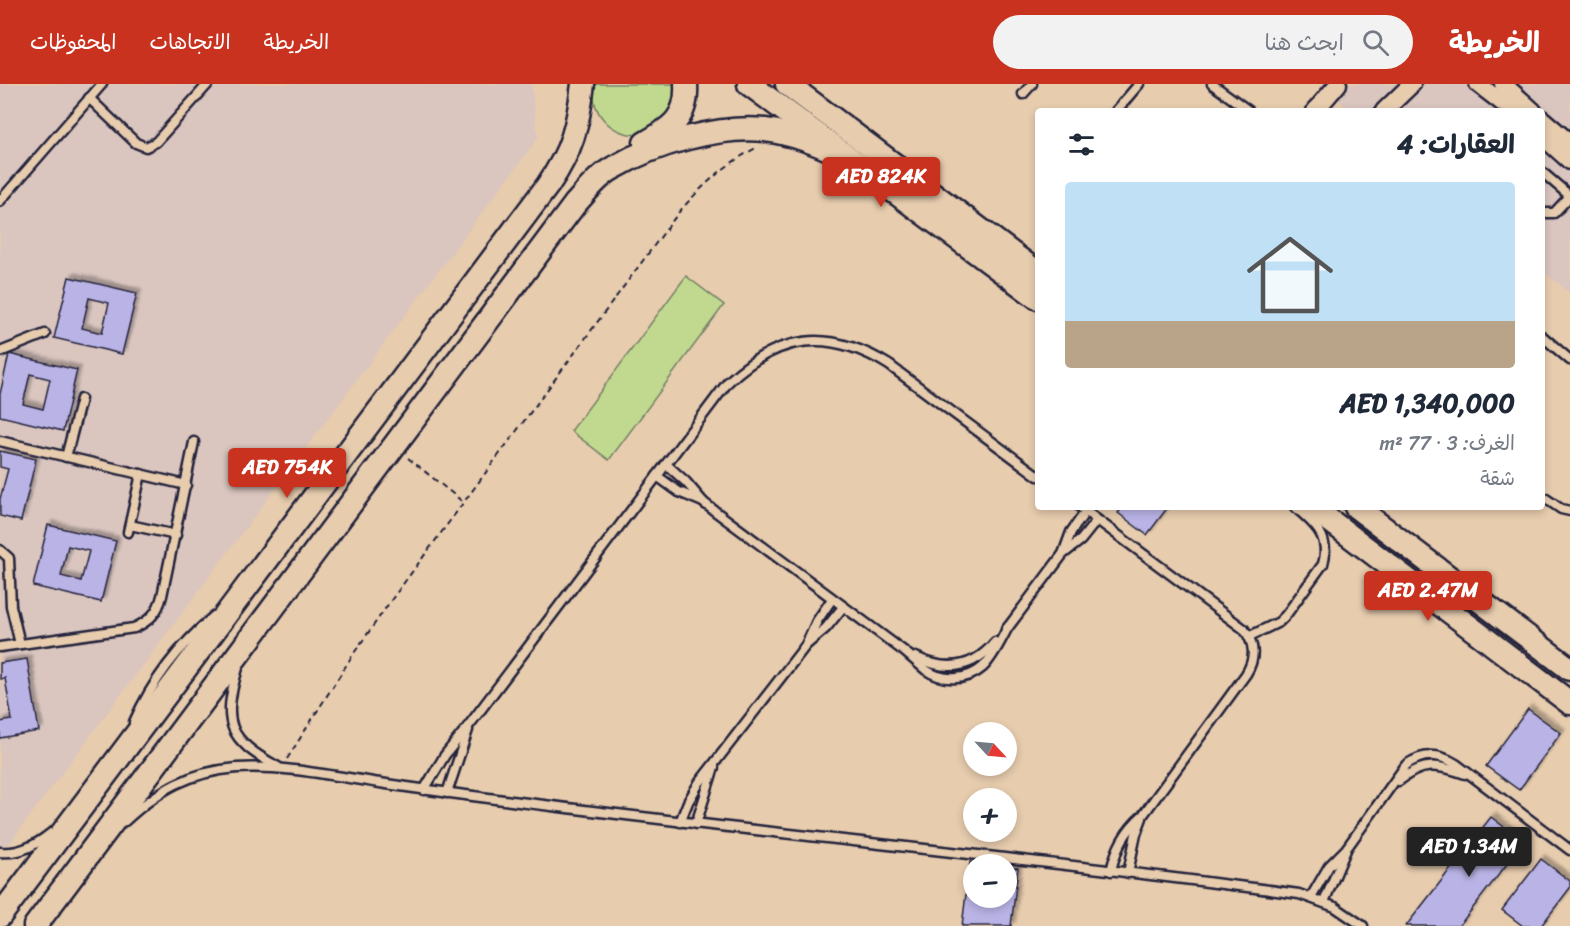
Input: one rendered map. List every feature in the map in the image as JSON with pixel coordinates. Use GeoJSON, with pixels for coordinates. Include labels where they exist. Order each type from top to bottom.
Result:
{"type":"FeatureCollection","features":[{"type":"Feature","properties":{"kind":"street"},"geometry":{"type":"LineString","coordinates":[[573,142],[580,113],[583,84]]}},
{"type":"Feature","properties":{"kind":"street"},"geometry":{"type":"LineString","coordinates":[[0,916],[548,185],[582,122],[589,84]]}},
{"type":"Feature","properties":{"kind":"street"},"geometry":{"type":"LineString","coordinates":[[35,926],[575,204],[591,186],[626,155],[666,132],[676,122],[684,110],[687,96],[686,84]]}},
{"type":"Feature","properties":{"kind":"street"},"geometry":{"type":"LineString","coordinates":[[749,84],[1035,296]]}},
{"type":"Feature","properties":{"kind":"street"},"geometry":{"type":"LineString","coordinates":[[787,84],[1035,271]]}},
{"type":"Feature","properties":{"kind":"street"},"geometry":{"type":"LineString","coordinates":[[1318,108],[1338,84]]}},
{"type":"Feature","properties":{"kind":"street"},"geometry":{"type":"LineString","coordinates":[[1387,108],[1412,84]]}},
{"type":"Feature","properties":{"kind":"street"},"geometry":{"type":"LineString","coordinates":[[1478,84],[1509,108]]}},
{"type":"Feature","properties":{"kind":"street"},"geometry":{"type":"LineString","coordinates":[[1503,84],[1530,108]]}},
{"type":"Feature","properties":{"kind":"street"},"geometry":{"type":"LineString","coordinates":[[1545,122],[1570,143]]}},
{"type":"Feature","properties":{"kind":"street"},"geometry":{"type":"LineString","coordinates":[[613,167],[665,146],[719,130],[765,130],[786,134],[815,142],[843,155]]}},
{"type":"Feature","properties":{"kind":"street"},"geometry":{"type":"LineString","coordinates":[[1545,139],[1570,161]]}},
{"type":"Feature","properties":{"kind":"street"},"geometry":{"type":"LineString","coordinates":[[1316,510],[1570,703]]}},
{"type":"Feature","properties":{"kind":"street"},"geometry":{"type":"LineString","coordinates":[[1360,510],[1570,669]]}},
{"type":"Feature","properties":{"kind":"lane"},"geometry":{"type":"LineString","coordinates":[[0,201],[102,84]]}},
{"type":"Feature","properties":{"kind":"lane"},"geometry":{"type":"LineString","coordinates":[[89,98],[136,144],[146,147],[156,142],[208,84]]}},
{"type":"Feature","properties":{"kind":"lane"},"geometry":{"type":"LineString","coordinates":[[1023,94],[1032,84]]}},
{"type":"Feature","properties":{"kind":"lane"},"geometry":{"type":"LineString","coordinates":[[1119,108],[1139,84]]}},
{"type":"Feature","properties":{"kind":"lane"},"geometry":{"type":"LineString","coordinates":[[1212,84],[1245,108]]}},
{"type":"Feature","properties":{"kind":"lane"},"geometry":{"type":"LineString","coordinates":[[1545,175],[1570,196],[1554,213],[1545,213]]}},
{"type":"Feature","properties":{"kind":"lane"},"geometry":{"type":"LineString","coordinates":[[0,352],[45,334]]}},
{"type":"Feature","properties":{"kind":"lane"},"geometry":{"type":"LineString","coordinates":[[1545,339],[1570,360]]}},
{"type":"Feature","properties":{"kind":"lane"},"geometry":{"type":"LineString","coordinates":[[424,790],[445,755],[728,382],[763,354],[805,341],[827,341],[849,345],[870,353],[1035,474]]}},
{"type":"Feature","properties":{"kind":"lane"},"geometry":{"type":"LineString","coordinates":[[66,457],[81,399]]}},
{"type":"Feature","properties":{"kind":"lane"},"geometry":{"type":"LineString","coordinates":[[0,441],[186,485]]}},
{"type":"Feature","properties":{"kind":"lane"},"geometry":{"type":"LineString","coordinates":[[0,647],[134,628],[153,616],[159,607],[176,535],[194,442]]}},
{"type":"Feature","properties":{"kind":"lane"},"geometry":{"type":"LineString","coordinates":[[666,464],[704,503],[905,652],[927,671],[941,677],[956,678],[971,675],[983,666],[1008,627],[1063,554],[1081,540],[1097,520]]}},
{"type":"Feature","properties":{"kind":"lane"},"geometry":{"type":"LineString","coordinates":[[141,474],[129,529],[176,535]]}},
{"type":"Feature","properties":{"kind":"lane"},"geometry":{"type":"LineString","coordinates":[[657,476],[679,492],[704,503]]}},
{"type":"Feature","properties":{"kind":"lane"},"geometry":{"type":"LineString","coordinates":[[1545,498],[1561,509],[1570,511]]}},
{"type":"Feature","properties":{"kind":"lane"},"geometry":{"type":"LineString","coordinates":[[1063,554],[1082,510]]}},
{"type":"Feature","properties":{"kind":"lane"},"geometry":{"type":"LineString","coordinates":[[1084,510],[1238,624],[1250,636],[1254,655],[1246,674],[1143,815],[1121,840],[1114,855],[1111,871]]}},
{"type":"Feature","properties":{"kind":"lane"},"geometry":{"type":"LineString","coordinates":[[1250,636],[1279,622],[1323,564],[1326,555],[1324,537],[1314,523],[1299,510]]}},
{"type":"Feature","properties":{"kind":"lane"},"geometry":{"type":"LineString","coordinates":[[0,550],[9,558],[11,606],[20,644]]}},
{"type":"Feature","properties":{"kind":"lane"},"geometry":{"type":"LineString","coordinates":[[806,645],[817,621],[832,599]]}},
{"type":"Feature","properties":{"kind":"lane"},"geometry":{"type":"LineString","coordinates":[[680,822],[693,792],[806,645],[826,628],[843,607]]}},
{"type":"Feature","properties":{"kind":"lane"},"geometry":{"type":"LineString","coordinates":[[244,649],[231,690],[229,706],[231,721],[236,736],[246,748],[281,768]]}},
{"type":"Feature","properties":{"kind":"lane"},"geometry":{"type":"LineString","coordinates":[[447,793],[470,724]]}},
{"type":"Feature","properties":{"kind":"lane"},"geometry":{"type":"LineString","coordinates":[[696,824],[714,766]]}},
{"type":"Feature","properties":{"kind":"lane"},"geometry":{"type":"LineString","coordinates":[[1311,897],[1329,866],[1346,849],[1394,785],[1410,772],[1431,766],[1442,767],[1472,777],[1570,850]]}},
{"type":"Feature","properties":{"kind":"lane"},"geometry":{"type":"LineString","coordinates":[[88,856],[143,805],[164,789],[188,778],[214,771],[241,768],[281,768],[447,793],[1128,873],[1311,897],[1345,913],[1363,926]]}},
{"type":"Feature","properties":{"kind":"lane"},"geometry":{"type":"LineString","coordinates":[[0,852],[13,852],[27,848],[76,815]]}},
{"type":"Feature","properties":{"kind":"lane"},"geometry":{"type":"LineString","coordinates":[[1128,873],[1136,834],[1143,815]]}},
{"type":"Feature","properties":{"kind":"lane"},"geometry":{"type":"LineString","coordinates":[[1324,902],[1346,849]]}},
{"type":"Feature","properties":{"kind":"path"},"geometry":{"type":"LineString","coordinates":[[281,768],[354,653],[463,502],[679,212],[701,187],[726,165],[786,134]]}},
{"type":"Feature","properties":{"kind":"path"},"geometry":{"type":"LineString","coordinates":[[394,446],[463,502]]}},
{"type":"Feature","properties":{"kind":"shaded area"},"geometry":{"type":"Polygon","coordinates":[[[0,84],[531,84],[538,138],[0,856],[0,84]]]}},
{"type":"Feature","properties":{"kind":"shaded area"},"geometry":{"type":"Polygon","coordinates":[[[1319,84],[1570,84],[1570,293],[1545,272],[1545,108],[1348,108],[1319,84]]]}},
{"type":"Feature","properties":{"kind":"green space"},"geometry":{"type":"Polygon","coordinates":[[[594,84],[679,84],[675,112],[638,135],[619,131],[604,120],[599,113],[595,104],[594,84]]]}},
{"type":"Feature","properties":{"kind":"green space"},"geometry":{"type":"Polygon","coordinates":[[[686,276],[724,305],[609,460],[571,431],[686,276]]]}},
{"type":"Feature","properties":{"kind":"building"},"geometry":{"type":"Polygon","coordinates":[[[69,277],[137,293],[122,354],[54,338],[69,277]],[[89,298],[82,328],[102,333],[109,303],[89,298]]]}},
{"type":"Feature","properties":{"kind":"building"},"geometry":{"type":"Polygon","coordinates":[[[9,354],[77,370],[63,431],[0,416],[0,394],[9,354]],[[30,374],[23,404],[43,409],[50,379],[30,374]]]}},
{"type":"Feature","properties":{"kind":"building"},"geometry":{"type":"Polygon","coordinates":[[[0,451],[36,459],[21,521],[0,516],[0,499],[8,469],[0,467],[0,451]]]}},
{"type":"Feature","properties":{"kind":"building"},"geometry":{"type":"Polygon","coordinates":[[[1120,510],[1166,510],[1147,535],[1118,513],[1120,510]]]}},
{"type":"Feature","properties":{"kind":"building"},"geometry":{"type":"Polygon","coordinates":[[[48,525],[116,541],[101,602],[33,586],[48,525]],[[68,546],[61,576],[81,581],[89,551],[68,546]]]}},
{"type":"Feature","properties":{"kind":"building"},"geometry":{"type":"Polygon","coordinates":[[[27,659],[39,731],[0,738],[0,722],[12,720],[5,678],[0,679],[0,663],[27,659]]]}},
{"type":"Feature","properties":{"kind":"building"},"geometry":{"type":"Polygon","coordinates":[[[1528,709],[1561,733],[1519,790],[1486,766],[1528,709]]]}},
{"type":"Feature","properties":{"kind":"building"},"geometry":{"type":"Polygon","coordinates":[[[1491,817],[1524,842],[1459,926],[1406,926],[1491,817]]]}},
{"type":"Feature","properties":{"kind":"building"},"geometry":{"type":"Polygon","coordinates":[[[1541,859],[1570,881],[1570,888],[1541,926],[1523,926],[1502,910],[1541,859]]]}},
{"type":"Feature","properties":{"kind":"building"},"geometry":{"type":"Polygon","coordinates":[[[964,908],[1013,908],[1011,926],[962,926],[964,908]]]}}]}
